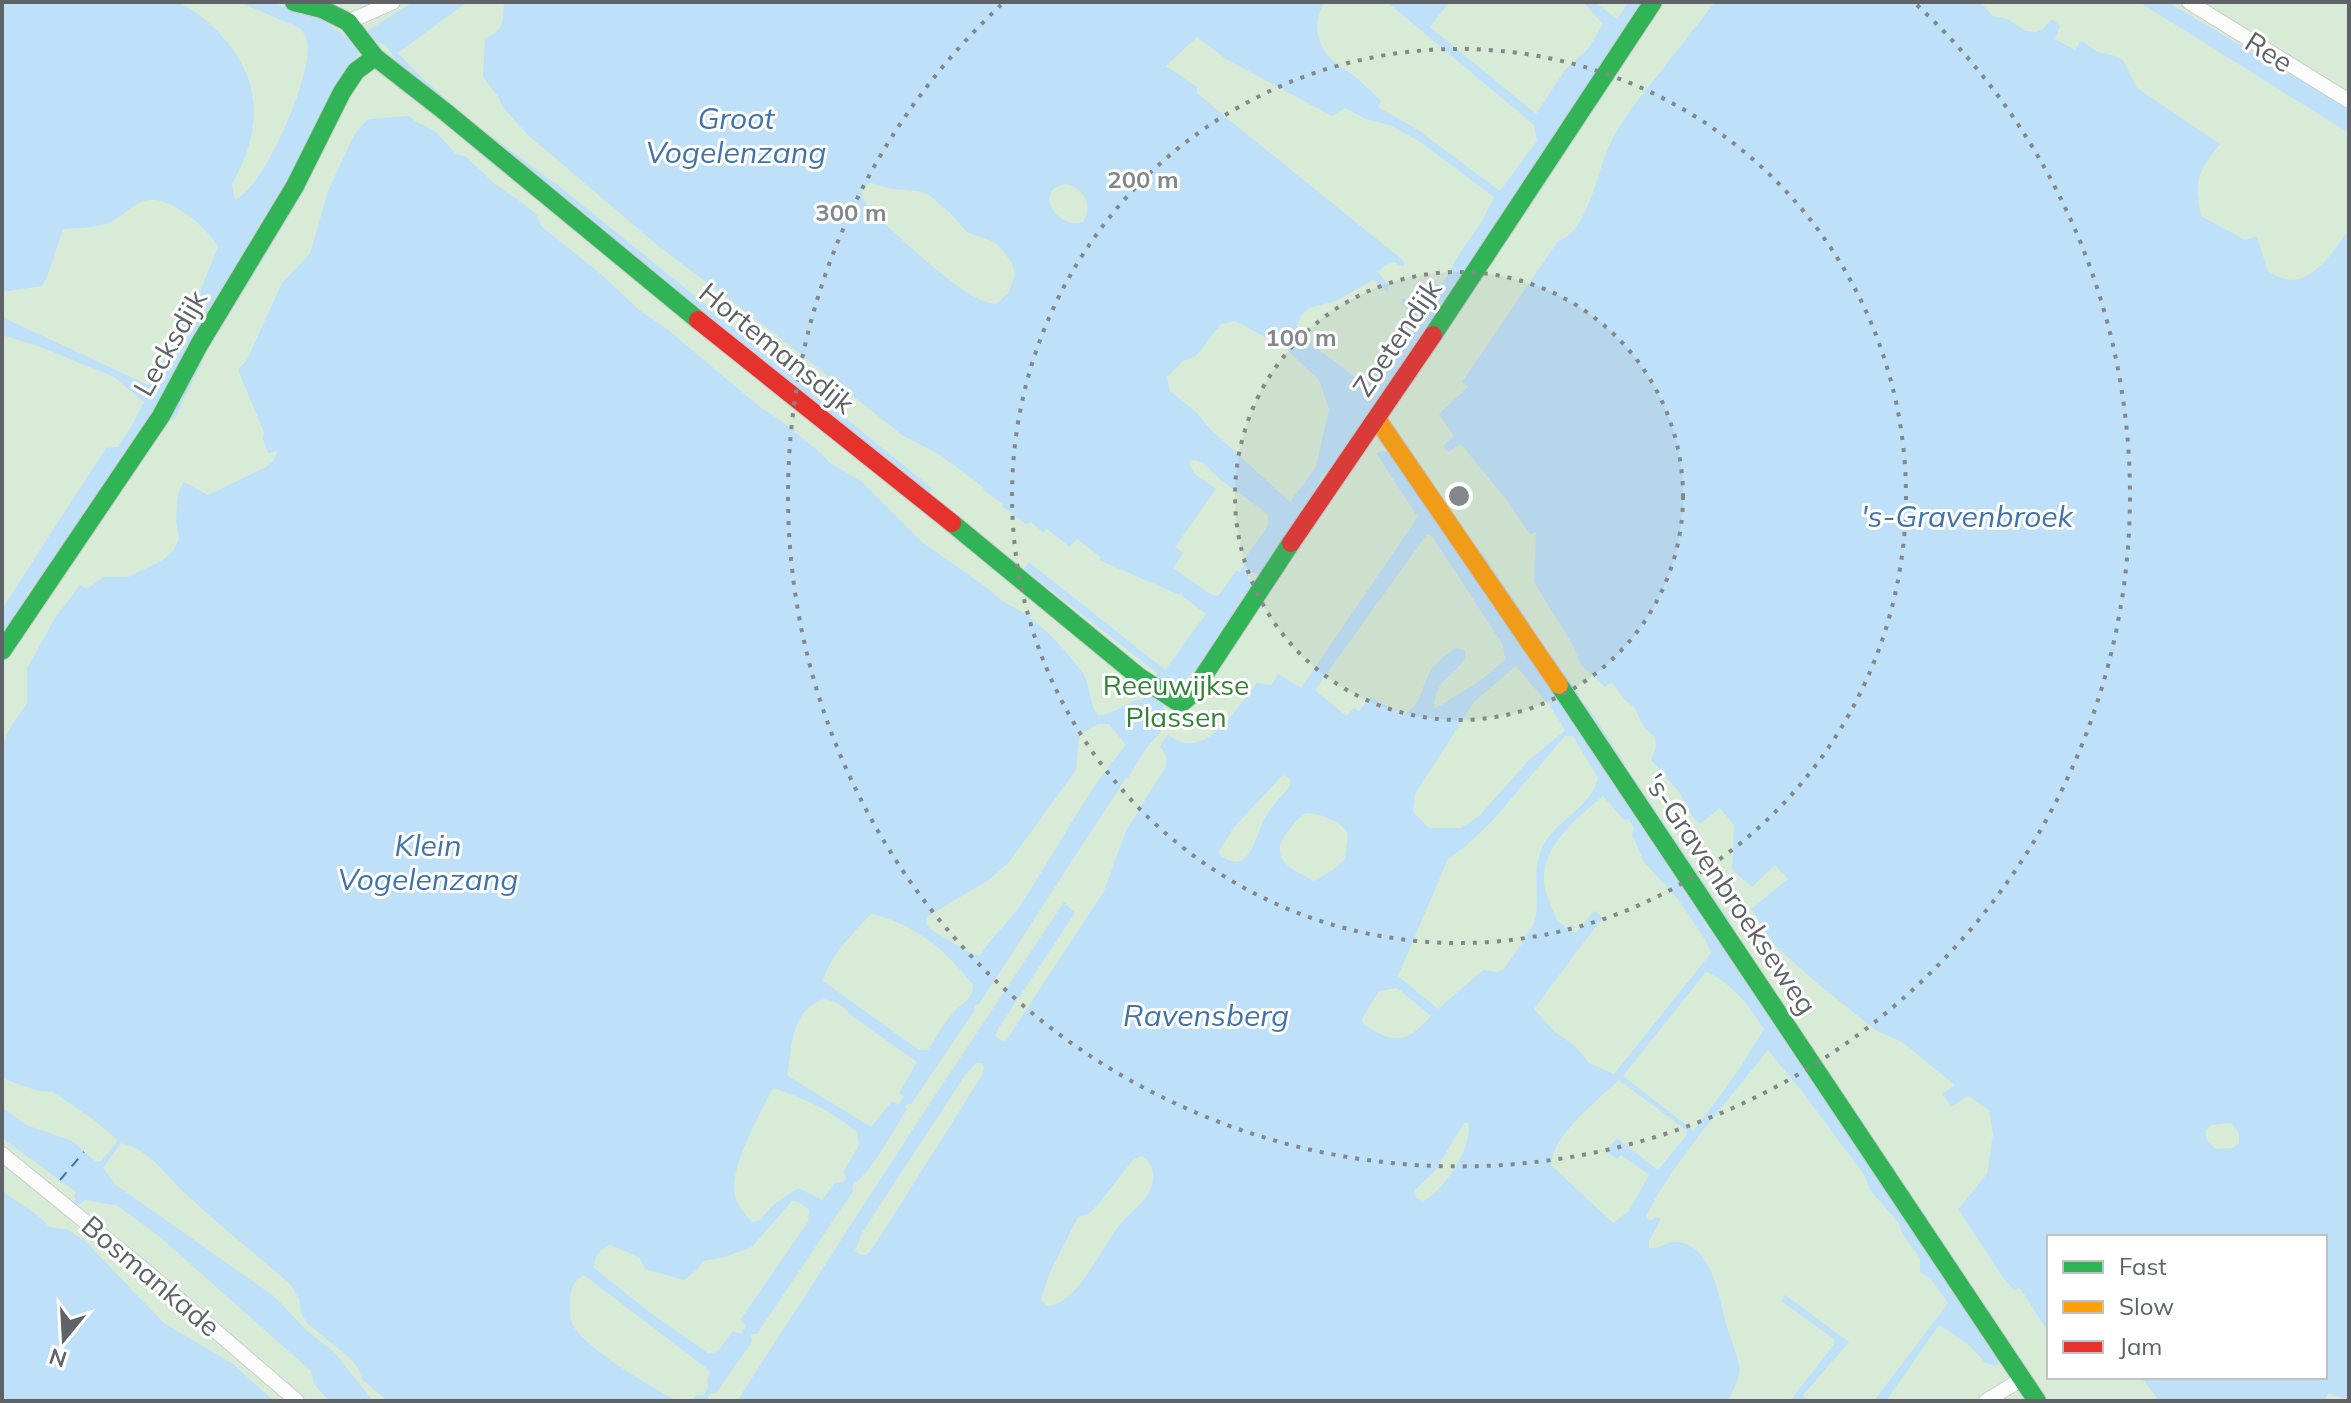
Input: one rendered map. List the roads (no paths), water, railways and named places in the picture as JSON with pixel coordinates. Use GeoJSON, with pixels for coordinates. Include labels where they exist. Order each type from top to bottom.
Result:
{"type":"FeatureCollection","features":[{"type":"Feature","properties":{"kind":"street","name":"Hortemansdijk"},"geometry":{"type":"LineString","coordinates":[[294,2],[322,9],[1168,695]]}},
{"type":"Feature","properties":{"kind":"street"},"geometry":{"type":"LineString","coordinates":[[361,40],[393,2]]}},
{"type":"Feature","properties":{"kind":"street","name":"Zoetendijk"},"geometry":{"type":"LineString","coordinates":[[1168,695],[1191,695],[1653,2]]}},
{"type":"Feature","properties":{"kind":"street","name":"Ree"},"geometry":{"type":"LineString","coordinates":[[2189,2],[2349,101]]}},
{"type":"Feature","properties":{"kind":"street","name":"Lecksdijk"},"geometry":{"type":"LineString","coordinates":[[2,651],[161,416],[199,345],[295,186],[342,92],[356,71],[361,40]]}},
{"type":"Feature","properties":{"kind":"street","name":"'s-Gravenbroekseweg"},"geometry":{"type":"LineString","coordinates":[[1377,419],[1571,703],[2037,1401]]}},
{"type":"Feature","properties":{"kind":"street","name":"Bosmankade"},"geometry":{"type":"LineString","coordinates":[[2,1154],[147,1272],[297,1401]]}},
{"type":"Feature","properties":{"kind":"street"},"geometry":{"type":"LineString","coordinates":[[1986,1401],[2022,1379]]}},
{"type":"Feature","properties":{"kind":"water"},"geometry":{"type":"Polygon","coordinates":[[[168,1],[196,12],[231,47],[250,84],[254,103],[250,143],[232,184],[235,200],[247,190],[272,155],[300,87],[308,48],[300,28],[239,2],[272,2],[317,16],[354,42],[413,2],[467,2],[398,53],[435,90],[475,123],[559,186],[933,489],[927,494],[416,79],[394,58],[386,45],[370,40],[359,50],[335,87],[276,208],[149,424],[142,427],[37,586],[33,586],[27,594],[29,599],[2,639],[2,609],[106,448],[118,447],[144,402],[114,377],[2,335],[2,317],[148,385],[197,299],[218,247],[205,230],[175,207],[164,202],[144,201],[106,224],[63,229],[42,286],[2,292],[2,2],[168,1]]]}},
{"type":"Feature","properties":{"kind":"water","name":"Klein Vogelenzang"},"geometry":{"type":"Polygon","coordinates":[[[504,2],[1325,2],[1317,24],[1319,40],[1332,60],[1381,101],[1378,107],[1418,130],[1500,191],[1537,141],[1534,125],[1387,2],[1449,2],[1430,27],[1536,114],[1565,70],[1588,49],[1603,24],[1583,2],[1595,2],[1617,19],[1629,2],[1646,2],[1534,170],[1525,177],[1526,182],[1499,224],[1490,230],[1491,236],[1470,267],[1465,268],[1413,352],[1319,481],[1320,484],[1260,574],[1251,572],[1248,578],[1253,585],[1203,662],[1164,703],[1160,733],[1126,778],[911,1104],[905,1107],[907,1109],[875,1161],[852,1186],[853,1191],[757,1334],[751,1334],[752,1342],[717,1392],[708,1397],[711,1401],[692,1401],[697,1395],[703,1396],[709,1387],[710,1371],[584,1275],[575,1283],[571,1294],[571,1321],[577,1331],[618,1366],[677,1401],[387,1401],[362,1379],[351,1359],[307,1323],[291,1285],[150,1158],[121,1143],[103,1168],[116,1185],[275,1297],[306,1330],[335,1353],[373,1401],[329,1401],[314,1384],[311,1371],[160,1237],[118,1206],[85,1200],[77,1206],[73,1203],[76,1192],[2,1138],[2,1107],[26,1125],[72,1141],[96,1162],[101,1161],[118,1140],[53,1092],[38,1091],[2,1078],[2,746],[9,729],[27,703],[27,669],[55,618],[80,585],[86,589],[104,577],[128,577],[163,560],[173,551],[179,539],[177,504],[184,482],[208,495],[266,467],[274,460],[277,451],[268,453],[264,432],[238,370],[247,360],[282,283],[310,254],[328,191],[354,135],[370,119],[409,116],[436,132],[456,154],[465,156],[495,184],[537,215],[541,226],[602,275],[639,310],[667,329],[830,463],[861,481],[922,542],[1041,626],[1084,674],[1098,715],[1143,699],[1156,680],[1157,673],[1024,569],[1029,562],[1165,670],[1206,614],[1182,596],[1182,592],[1180,595],[1099,560],[1100,557],[1077,539],[1070,547],[1047,529],[1043,532],[1031,522],[1026,524],[940,455],[902,435],[657,245],[527,134],[502,106],[483,77],[485,38],[500,28],[504,2]],[[1197,37],[1166,66],[1197,87],[1197,93],[1405,262],[1403,267],[1394,262],[1385,265],[1378,272],[1388,284],[1388,293],[1373,280],[1336,301],[1309,308],[1300,317],[1297,329],[1302,337],[1356,378],[1363,382],[1368,380],[1394,349],[1413,315],[1401,303],[1403,298],[1417,307],[1432,282],[1441,286],[1494,197],[1419,141],[1390,125],[1366,119],[1345,108],[1332,116],[1226,59],[1197,37]],[[871,183],[862,190],[870,210],[949,280],[983,301],[996,304],[1009,292],[1015,275],[1012,263],[1001,248],[994,242],[967,232],[929,195],[871,183]],[[1067,184],[1051,192],[1052,208],[1057,215],[1073,223],[1083,222],[1087,204],[1083,194],[1067,184]],[[1236,321],[1221,324],[1196,356],[1183,361],[1167,377],[1170,391],[1290,502],[1316,467],[1329,409],[1319,380],[1286,349],[1236,321]],[[1190,461],[1196,475],[1216,489],[1175,547],[1183,553],[1173,568],[1218,596],[1236,571],[1240,572],[1244,566],[1242,562],[1268,526],[1268,514],[1222,481],[1202,462],[1190,461]],[[1098,724],[1079,738],[1076,770],[1009,862],[989,880],[928,916],[926,923],[930,929],[980,956],[1014,913],[1070,824],[1126,745],[1109,724],[1098,724]],[[871,914],[837,954],[823,981],[919,1050],[928,1050],[947,1020],[969,998],[973,985],[940,950],[902,924],[871,914]],[[824,999],[807,1010],[794,1034],[788,1076],[871,1127],[892,1101],[898,1105],[904,1097],[899,1093],[917,1062],[836,1003],[824,999]],[[773,1088],[754,1126],[734,1185],[738,1203],[752,1222],[760,1220],[773,1205],[798,1188],[822,1200],[835,1183],[844,1182],[846,1177],[843,1172],[859,1145],[857,1132],[837,1117],[773,1088]],[[792,1201],[752,1247],[703,1261],[684,1280],[645,1269],[639,1257],[610,1245],[598,1254],[594,1268],[709,1354],[718,1351],[733,1331],[741,1334],[746,1326],[740,1320],[808,1222],[809,1210],[792,1201]]]}},
{"type":"Feature","properties":{"kind":"water","name":"'s-Gravenbroek"},"geometry":{"type":"Polygon","coordinates":[[[1715,2],[1980,2],[1993,16],[2008,19],[2025,31],[2042,30],[2052,19],[2060,26],[2055,39],[2075,50],[2081,41],[2098,52],[2123,60],[2137,88],[2220,144],[2199,177],[2201,216],[2245,240],[2257,236],[2268,272],[2292,280],[2310,274],[2325,261],[2349,230],[2349,1399],[2328,1394],[2324,1401],[2156,1401],[2158,1399],[2144,1381],[2138,1379],[2327,1379],[2327,1235],[2047,1235],[2047,1330],[2020,1288],[2014,1290],[2004,1279],[1958,1209],[1987,1174],[1993,1134],[1989,1110],[1968,1096],[1951,1107],[1942,1094],[1955,1085],[1902,1042],[1877,1031],[1772,943],[1751,909],[1788,879],[1775,865],[1752,887],[1732,870],[1734,825],[1720,808],[1700,824],[1692,816],[1680,793],[1651,760],[1656,747],[1655,737],[1644,727],[1634,707],[1612,682],[1605,687],[1580,664],[1574,647],[1534,582],[1536,532],[1530,534],[1461,444],[1448,452],[1443,446],[1454,436],[1439,414],[1468,387],[1462,382],[1558,241],[1577,227],[1609,146],[1638,100],[1715,2]],[[2231,1123],[2211,1125],[2205,1131],[2207,1141],[2216,1149],[2233,1148],[2239,1143],[2239,1133],[2231,1123]]]}},
{"type":"Feature","properties":{"kind":"water"},"geometry":{"type":"Polygon","coordinates":[[[2139,2],[2167,2],[2349,109],[2349,133],[2139,2]]]}},
{"type":"Feature","properties":{"kind":"water","name":"Ravensberg"},"geometry":{"type":"Polygon","coordinates":[[[1392,452],[1453,542],[1456,553],[1460,552],[1581,728],[1579,733],[1585,740],[1588,739],[1706,916],[1704,922],[1708,929],[1713,929],[1906,1220],[1936,1259],[1934,1264],[1939,1272],[1944,1271],[1997,1356],[1999,1366],[1985,1363],[1970,1346],[1939,1325],[1886,1401],[1874,1401],[1948,1303],[1930,1278],[1920,1272],[1920,1258],[1898,1222],[1870,1190],[1865,1176],[1768,1050],[1687,1152],[1646,1216],[1649,1221],[1657,1217],[1661,1219],[1649,1241],[1649,1248],[1675,1242],[1691,1246],[1700,1254],[1713,1277],[1740,1370],[1728,1401],[737,1401],[1064,902],[1075,913],[998,1029],[995,1036],[1000,1040],[1006,1041],[1104,891],[1126,831],[1166,766],[1166,756],[1160,746],[1168,734],[1181,742],[1194,743],[1207,738],[1230,718],[1257,683],[1271,685],[1278,674],[1301,688],[1415,521],[1417,516],[1376,453],[1392,452]],[[1427,534],[1315,690],[1346,716],[1354,708],[1359,711],[1370,697],[1403,715],[1417,702],[1433,668],[1456,648],[1465,650],[1465,658],[1437,691],[1434,709],[1477,683],[1505,660],[1503,645],[1432,536],[1427,534]],[[1516,666],[1474,702],[1415,794],[1413,812],[1429,828],[1461,828],[1479,816],[1527,762],[1565,730],[1550,706],[1516,666]],[[1565,736],[1493,820],[1448,859],[1398,976],[1438,1009],[1483,970],[1497,972],[1504,969],[1531,928],[1537,907],[1538,862],[1544,844],[1589,797],[1598,778],[1573,736],[1565,736]],[[1283,775],[1234,827],[1218,853],[1237,862],[1250,852],[1268,812],[1290,786],[1290,779],[1283,775]],[[1603,796],[1572,823],[1548,857],[1544,884],[1546,893],[1557,921],[1576,933],[1594,911],[1603,917],[1534,1009],[1589,1063],[1614,1074],[1711,953],[1678,899],[1644,862],[1629,819],[1624,820],[1603,796]],[[1306,813],[1282,842],[1281,857],[1291,868],[1314,881],[1345,859],[1348,833],[1329,818],[1306,813]],[[1706,972],[1623,1076],[1694,1131],[1764,1029],[1732,989],[1706,972]],[[1397,988],[1379,991],[1362,1019],[1363,1024],[1374,1031],[1399,1038],[1414,1032],[1431,1016],[1397,988]],[[976,1063],[965,1075],[862,1233],[855,1251],[866,1255],[874,1246],[981,1077],[983,1063],[976,1063]],[[1619,1080],[1559,1142],[1551,1165],[1613,1223],[1629,1211],[1649,1175],[1621,1155],[1617,1159],[1606,1151],[1617,1138],[1658,1170],[1687,1135],[1686,1130],[1619,1080]],[[1464,1123],[1435,1171],[1415,1190],[1416,1198],[1424,1201],[1448,1178],[1462,1155],[1469,1133],[1468,1123],[1464,1123]],[[1141,1156],[1133,1160],[1090,1213],[1078,1217],[1051,1270],[1041,1299],[1046,1306],[1067,1298],[1119,1226],[1148,1194],[1153,1179],[1148,1162],[1141,1156]]]}},
{"type":"Feature","properties":{"kind":"water"},"geometry":{"type":"Polygon","coordinates":[[[2,1191],[49,1227],[69,1230],[85,1241],[164,1323],[233,1364],[274,1401],[2,1401],[2,1191]]]}},
{"type":"Feature","properties":{"kind":"water"},"geometry":{"type":"Polygon","coordinates":[[[1785,1295],[1849,1342],[1803,1395],[1807,1399],[1805,1401],[1790,1401],[1835,1343],[1834,1339],[1781,1301],[1785,1295]]]}},
{"type":"Feature","properties":{"kind":"waterway"},"geometry":{"type":"LineString","coordinates":[[224,320],[304,187]]}},
{"type":"Feature","properties":{"kind":"waterway"},"geometry":{"type":"LineString","coordinates":[[173,418],[200,362]]}},
{"type":"Feature","properties":{"kind":"waterway"},"geometry":{"type":"LineString","coordinates":[[1480,554],[1529,626]]}},
{"type":"Feature","properties":{"kind":"waterway"},"geometry":{"type":"LineString","coordinates":[[1552,660],[1578,697]]}},
{"type":"Feature","properties":{"kind":"waterway"},"geometry":{"type":"LineString","coordinates":[[1585,706],[1623,765]]}},
{"type":"Feature","properties":{"kind":"waterway"},"geometry":{"type":"LineString","coordinates":[[1632,779],[1728,922]]}},
{"type":"Feature","properties":{"kind":"water label","name":"Groot Vogelenzang"},"geometry":{"type":"Point","coordinates":[736,136]}},
{"type":"Feature","properties":{"kind":"park label","name":"Reeuwijkse Plassen"},"geometry":{"type":"Point","coordinates":[1176,701]}}]}
